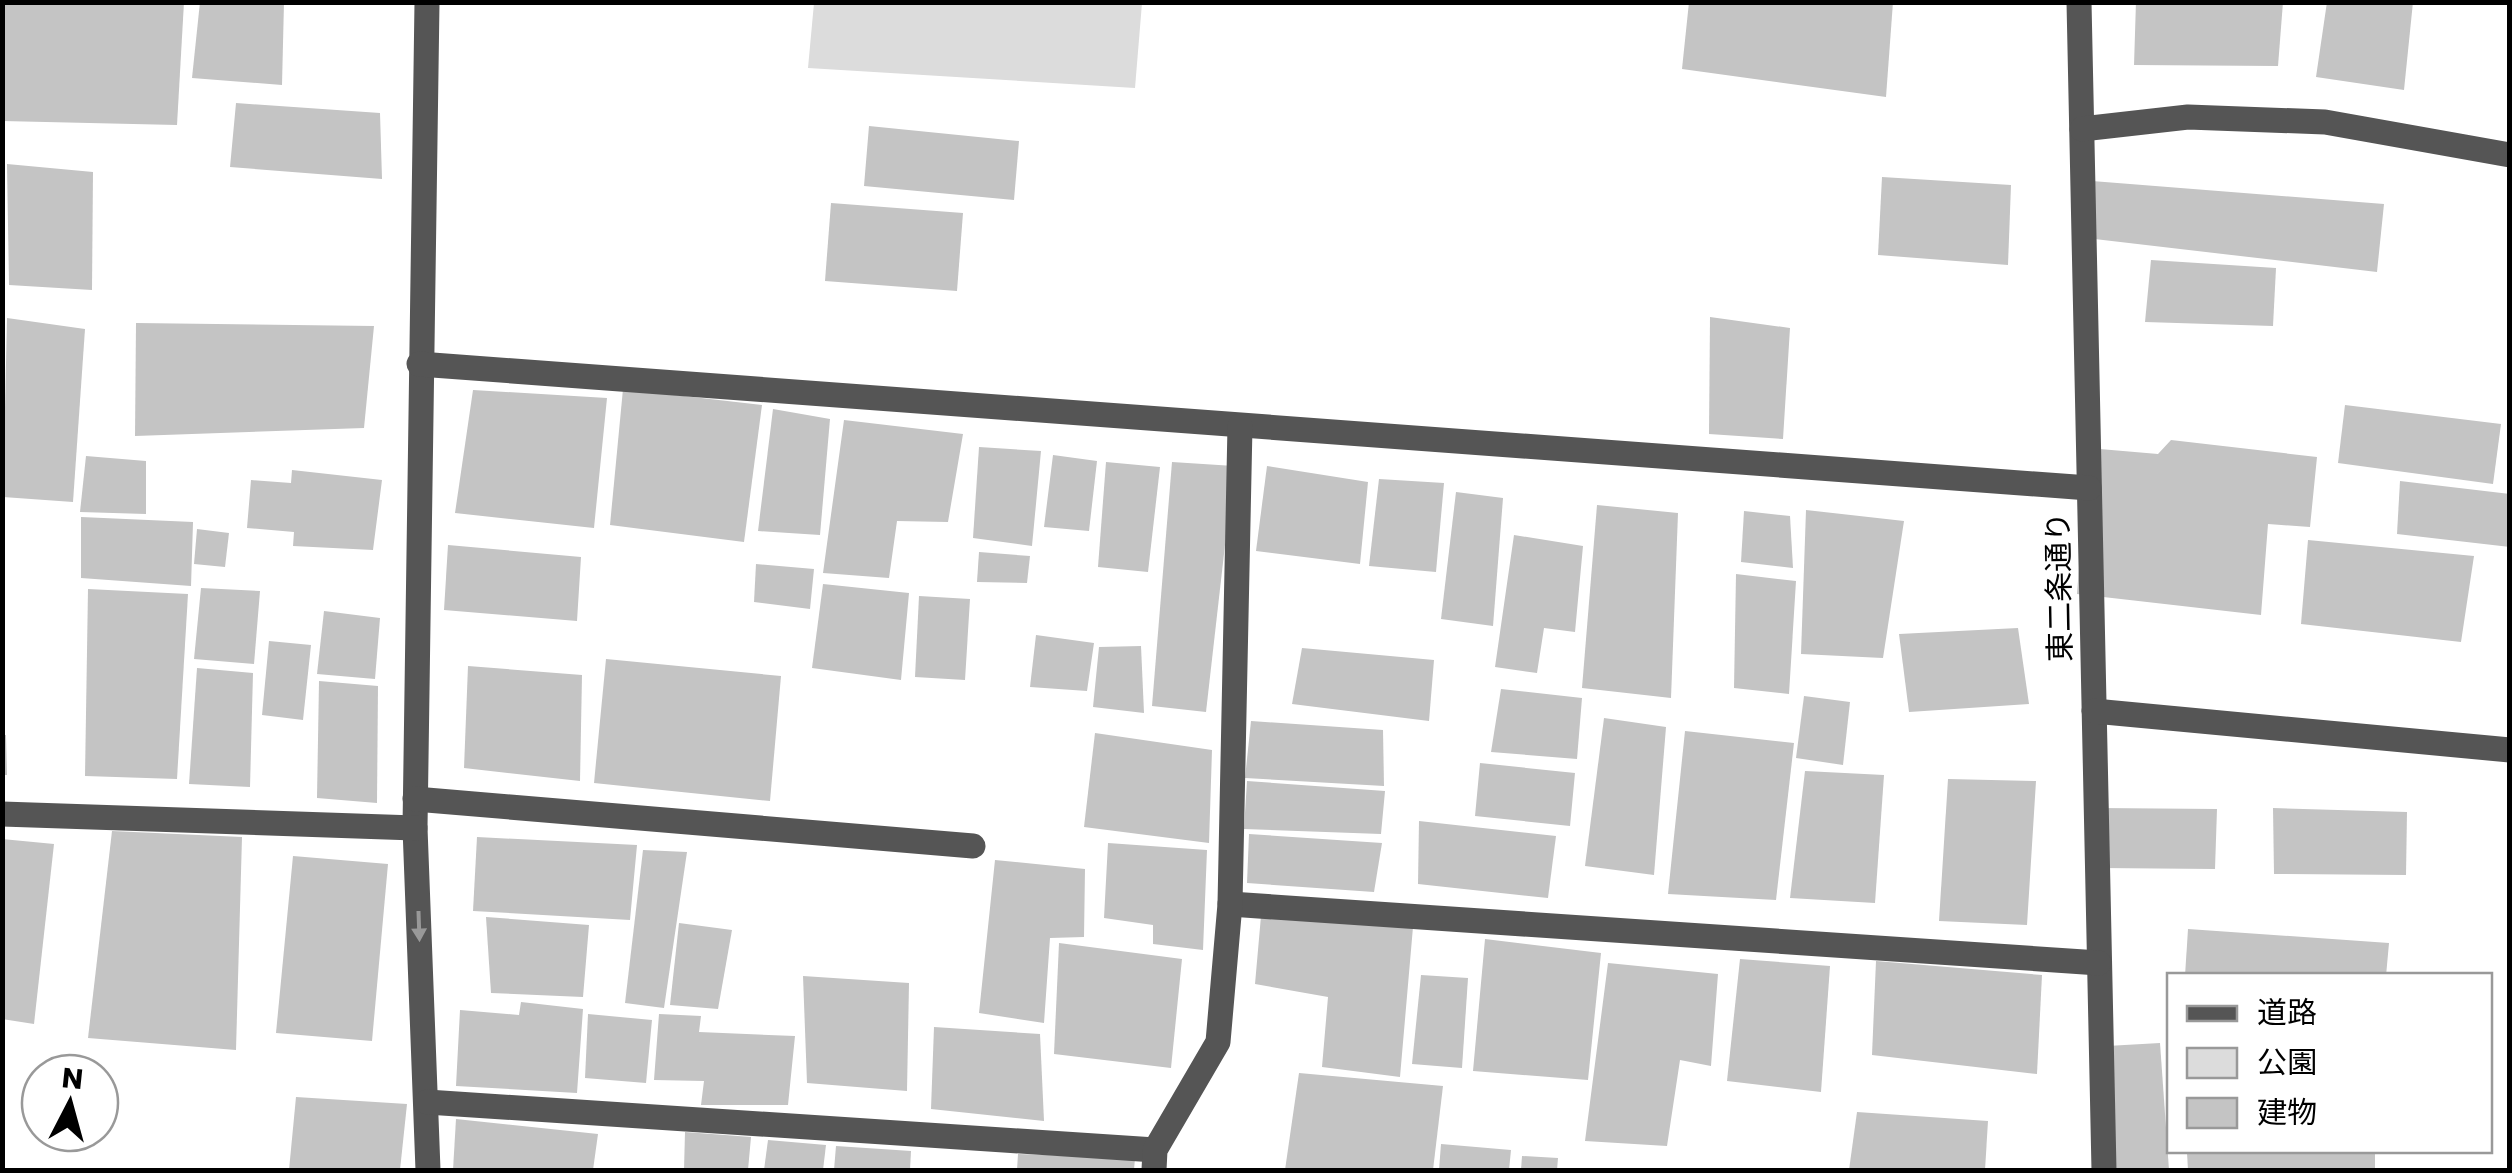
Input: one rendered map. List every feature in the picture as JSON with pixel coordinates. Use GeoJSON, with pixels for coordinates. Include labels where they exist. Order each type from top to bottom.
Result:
{"type":"FeatureCollection","features":[{"type":"Feature","properties":{"kind":"street"},"geometry":{"type":"LineString","coordinates":[[427,2],[415,828],[428,1170]]}},
{"type":"Feature","properties":{"kind":"street","name":"東二条通り"},"geometry":{"type":"LineString","coordinates":[[2079,2],[2104,1170]]}},
{"type":"Feature","properties":{"kind":"street"},"geometry":{"type":"LineString","coordinates":[[2082,129],[2188,117],[2324,122],[2510,156]]}},
{"type":"Feature","properties":{"kind":"street"},"geometry":{"type":"LineString","coordinates":[[419,364],[2090,488]]}},
{"type":"Feature","properties":{"kind":"street"},"geometry":{"type":"LineString","coordinates":[[427,1102],[1154,1160],[1218,1042],[1230,904],[1240,426]]}},
{"type":"Feature","properties":{"kind":"street"},"geometry":{"type":"LineString","coordinates":[[2094,711],[2510,750]]}},
{"type":"Feature","properties":{"kind":"street"},"geometry":{"type":"LineString","coordinates":[[415,799],[972,846]]}},
{"type":"Feature","properties":{"kind":"street"},"geometry":{"type":"LineString","coordinates":[[2,814],[415,828]]}},
{"type":"Feature","properties":{"kind":"street"},"geometry":{"type":"LineString","coordinates":[[1230,904],[2099,963]]}},
{"type":"Feature","properties":{"kind":"green space"},"geometry":{"type":"Polygon","coordinates":[[[814,3],[1142,3],[1135,88],[808,68],[814,3]]]}},
{"type":"Feature","properties":{"kind":"building"},"geometry":{"type":"Polygon","coordinates":[[[2,2],[184,2],[177,125],[2,121],[2,2]]]}},
{"type":"Feature","properties":{"kind":"building"},"geometry":{"type":"Polygon","coordinates":[[[200,2],[284,2],[282,85],[192,78],[200,2]]]}},
{"type":"Feature","properties":{"kind":"building"},"geometry":{"type":"Polygon","coordinates":[[[1689,2],[1893,2],[1886,97],[1682,69],[1689,2]]]}},
{"type":"Feature","properties":{"kind":"building"},"geometry":{"type":"Polygon","coordinates":[[[2136,2],[2283,2],[2278,66],[2134,65],[2136,2]]]}},
{"type":"Feature","properties":{"kind":"building"},"geometry":{"type":"Polygon","coordinates":[[[2327,2],[2413,2],[2404,90],[2316,77],[2327,2]]]}},
{"type":"Feature","properties":{"kind":"building"},"geometry":{"type":"Polygon","coordinates":[[[236,103],[380,113],[382,179],[230,167],[236,103]]]}},
{"type":"Feature","properties":{"kind":"building"},"geometry":{"type":"Polygon","coordinates":[[[869,126],[1019,141],[1014,200],[864,186],[869,126]]]}},
{"type":"Feature","properties":{"kind":"building"},"geometry":{"type":"Polygon","coordinates":[[[7,164],[93,172],[92,290],[9,285],[7,164]]]}},
{"type":"Feature","properties":{"kind":"building"},"geometry":{"type":"Polygon","coordinates":[[[1882,177],[2011,185],[2008,265],[1878,255],[1882,177]]]}},
{"type":"Feature","properties":{"kind":"building"},"geometry":{"type":"Polygon","coordinates":[[[2092,181],[2384,204],[2377,272],[2086,238],[2092,181]]]}},
{"type":"Feature","properties":{"kind":"building"},"geometry":{"type":"Polygon","coordinates":[[[831,203],[963,213],[957,291],[825,281],[831,203]]]}},
{"type":"Feature","properties":{"kind":"building"},"geometry":{"type":"Polygon","coordinates":[[[2151,260],[2276,268],[2273,326],[2145,322],[2151,260]]]}},
{"type":"Feature","properties":{"kind":"building"},"geometry":{"type":"Polygon","coordinates":[[[1710,317],[1790,328],[1783,439],[1709,434],[1710,317]]]}},
{"type":"Feature","properties":{"kind":"building"},"geometry":{"type":"Polygon","coordinates":[[[7,318],[85,329],[73,502],[3,497],[7,318]]]}},
{"type":"Feature","properties":{"kind":"building"},"geometry":{"type":"Polygon","coordinates":[[[136,323],[374,326],[364,428],[135,436],[136,323]]]}},
{"type":"Feature","properties":{"kind":"building"},"geometry":{"type":"Polygon","coordinates":[[[623,389],[762,405],[744,542],[610,525],[623,389]]]}},
{"type":"Feature","properties":{"kind":"building"},"geometry":{"type":"Polygon","coordinates":[[[473,390],[607,398],[594,528],[455,513],[473,390]]]}},
{"type":"Feature","properties":{"kind":"building"},"geometry":{"type":"Polygon","coordinates":[[[2345,405],[2501,424],[2493,484],[2338,463],[2345,405]]]}},
{"type":"Feature","properties":{"kind":"building"},"geometry":{"type":"Polygon","coordinates":[[[773,409],[830,419],[820,535],[758,531],[773,409]]]}},
{"type":"Feature","properties":{"kind":"building"},"geometry":{"type":"Polygon","coordinates":[[[844,420],[963,434],[948,522],[897,521],[889,578],[823,573],[844,420]]]}},
{"type":"Feature","properties":{"kind":"building"},"geometry":{"type":"Polygon","coordinates":[[[2171,440],[2317,457],[2310,527],[2268,524],[2261,615],[2077,594],[2088,448],[2158,454],[2171,440]]]}},
{"type":"Feature","properties":{"kind":"building"},"geometry":{"type":"Polygon","coordinates":[[[979,447],[1041,451],[1032,546],[973,538],[979,447]]]}},
{"type":"Feature","properties":{"kind":"building"},"geometry":{"type":"Polygon","coordinates":[[[1053,455],[1097,461],[1089,531],[1044,527],[1053,455]]]}},
{"type":"Feature","properties":{"kind":"building"},"geometry":{"type":"Polygon","coordinates":[[[86,456],[146,461],[146,514],[80,512],[86,456]]]}},
{"type":"Feature","properties":{"kind":"building"},"geometry":{"type":"Polygon","coordinates":[[[1106,462],[1160,467],[1148,572],[1098,567],[1106,462]]]}},
{"type":"Feature","properties":{"kind":"building"},"geometry":{"type":"Polygon","coordinates":[[[1172,462],[1234,466],[1206,712],[1152,706],[1172,462]]]}},
{"type":"Feature","properties":{"kind":"building"},"geometry":{"type":"Polygon","coordinates":[[[1267,466],[1368,482],[1360,564],[1256,551],[1267,466]]]}},
{"type":"Feature","properties":{"kind":"building"},"geometry":{"type":"Polygon","coordinates":[[[292,470],[382,480],[373,550],[293,546],[294,532],[247,528],[251,480],[291,483],[292,470]]]}},
{"type":"Feature","properties":{"kind":"building"},"geometry":{"type":"Polygon","coordinates":[[[1379,479],[1444,483],[1436,572],[1369,566],[1379,479]]]}},
{"type":"Feature","properties":{"kind":"building"},"geometry":{"type":"Polygon","coordinates":[[[2400,481],[2510,494],[2510,547],[2397,534],[2400,481]]]}},
{"type":"Feature","properties":{"kind":"building"},"geometry":{"type":"Polygon","coordinates":[[[1456,492],[1503,498],[1493,626],[1441,619],[1456,492]]]}},
{"type":"Feature","properties":{"kind":"building"},"geometry":{"type":"Polygon","coordinates":[[[1597,505],[1678,513],[1671,698],[1582,688],[1597,505]]]}},
{"type":"Feature","properties":{"kind":"building"},"geometry":{"type":"Polygon","coordinates":[[[1806,510],[1904,521],[1883,658],[1801,654],[1806,510]]]}},
{"type":"Feature","properties":{"kind":"building"},"geometry":{"type":"Polygon","coordinates":[[[1744,511],[1790,516],[1793,568],[1741,562],[1744,511]]]}},
{"type":"Feature","properties":{"kind":"building"},"geometry":{"type":"Polygon","coordinates":[[[81,517],[193,522],[191,586],[81,578],[81,517]]]}},
{"type":"Feature","properties":{"kind":"building"},"geometry":{"type":"Polygon","coordinates":[[[197,529],[229,533],[225,567],[194,564],[197,529]]]}},
{"type":"Feature","properties":{"kind":"building"},"geometry":{"type":"Polygon","coordinates":[[[1514,535],[1583,546],[1575,632],[1544,628],[1537,673],[1495,667],[1514,535]]]}},
{"type":"Feature","properties":{"kind":"building"},"geometry":{"type":"Polygon","coordinates":[[[2308,540],[2474,556],[2461,642],[2301,624],[2308,540]]]}},
{"type":"Feature","properties":{"kind":"building"},"geometry":{"type":"Polygon","coordinates":[[[448,545],[581,557],[577,621],[444,610],[448,545]]]}},
{"type":"Feature","properties":{"kind":"building"},"geometry":{"type":"Polygon","coordinates":[[[979,552],[1030,556],[1027,583],[977,582],[979,552]]]}},
{"type":"Feature","properties":{"kind":"building"},"geometry":{"type":"Polygon","coordinates":[[[756,564],[814,569],[810,609],[754,602],[756,564]]]}},
{"type":"Feature","properties":{"kind":"building"},"geometry":{"type":"Polygon","coordinates":[[[1736,574],[1796,581],[1789,694],[1734,688],[1736,574]]]}},
{"type":"Feature","properties":{"kind":"building"},"geometry":{"type":"Polygon","coordinates":[[[823,584],[909,593],[901,680],[812,668],[823,584]]]}},
{"type":"Feature","properties":{"kind":"building"},"geometry":{"type":"Polygon","coordinates":[[[201,588],[260,591],[254,664],[194,659],[201,588]]]}},
{"type":"Feature","properties":{"kind":"building"},"geometry":{"type":"Polygon","coordinates":[[[88,589],[188,594],[177,779],[85,776],[88,589]]]}},
{"type":"Feature","properties":{"kind":"building"},"geometry":{"type":"Polygon","coordinates":[[[919,596],[970,599],[965,680],[915,677],[919,596]]]}},
{"type":"Feature","properties":{"kind":"building"},"geometry":{"type":"Polygon","coordinates":[[[324,611],[380,618],[375,679],[317,674],[324,611]]]}},
{"type":"Feature","properties":{"kind":"building"},"geometry":{"type":"Polygon","coordinates":[[[2018,628],[2029,704],[1909,712],[1899,634],[2018,628]]]}},
{"type":"Feature","properties":{"kind":"building"},"geometry":{"type":"Polygon","coordinates":[[[1036,635],[1094,643],[1087,691],[1030,687],[1036,635]]]}},
{"type":"Feature","properties":{"kind":"building"},"geometry":{"type":"Polygon","coordinates":[[[269,641],[311,645],[303,720],[262,715],[269,641]]]}},
{"type":"Feature","properties":{"kind":"building"},"geometry":{"type":"Polygon","coordinates":[[[1141,646],[1144,713],[1093,707],[1099,647],[1141,646]]]}},
{"type":"Feature","properties":{"kind":"building"},"geometry":{"type":"Polygon","coordinates":[[[1302,648],[1434,660],[1429,721],[1292,704],[1302,648]]]}},
{"type":"Feature","properties":{"kind":"building"},"geometry":{"type":"Polygon","coordinates":[[[606,659],[781,676],[770,801],[594,783],[606,659]]]}},
{"type":"Feature","properties":{"kind":"building"},"geometry":{"type":"Polygon","coordinates":[[[468,666],[582,675],[580,781],[464,768],[468,666]]]}},
{"type":"Feature","properties":{"kind":"building"},"geometry":{"type":"Polygon","coordinates":[[[197,668],[253,673],[250,787],[189,784],[197,668]]]}},
{"type":"Feature","properties":{"kind":"building"},"geometry":{"type":"Polygon","coordinates":[[[319,681],[378,686],[377,803],[317,798],[319,681]]]}},
{"type":"Feature","properties":{"kind":"building"},"geometry":{"type":"Polygon","coordinates":[[[1501,689],[1582,698],[1577,759],[1491,752],[1501,689]]]}},
{"type":"Feature","properties":{"kind":"building"},"geometry":{"type":"Polygon","coordinates":[[[1804,696],[1850,702],[1843,765],[1796,758],[1804,696]]]}},
{"type":"Feature","properties":{"kind":"building"},"geometry":{"type":"Polygon","coordinates":[[[1604,718],[1666,727],[1654,875],[1585,866],[1604,718]]]}},
{"type":"Feature","properties":{"kind":"building"},"geometry":{"type":"Polygon","coordinates":[[[1251,721],[1383,730],[1384,786],[1245,778],[1251,721]]]}},
{"type":"Feature","properties":{"kind":"building"},"geometry":{"type":"Polygon","coordinates":[[[1685,731],[1794,743],[1776,900],[1668,894],[1685,731]]]}},
{"type":"Feature","properties":{"kind":"building"},"geometry":{"type":"Polygon","coordinates":[[[1095,733],[1212,750],[1209,843],[1084,827],[1095,733]]]}},
{"type":"Feature","properties":{"kind":"building"},"geometry":{"type":"Polygon","coordinates":[[[2,735],[6,735],[7,775],[2,775],[2,735]]]}},
{"type":"Feature","properties":{"kind":"building"},"geometry":{"type":"Polygon","coordinates":[[[1480,763],[1575,773],[1570,826],[1475,816],[1480,763]]]}},
{"type":"Feature","properties":{"kind":"building"},"geometry":{"type":"Polygon","coordinates":[[[1805,771],[1884,775],[1875,903],[1790,898],[1805,771]]]}},
{"type":"Feature","properties":{"kind":"building"},"geometry":{"type":"Polygon","coordinates":[[[1948,779],[2036,781],[2027,925],[1939,921],[1948,779]]]}},
{"type":"Feature","properties":{"kind":"building"},"geometry":{"type":"Polygon","coordinates":[[[1247,781],[1385,791],[1381,834],[1244,829],[1247,781]]]}},
{"type":"Feature","properties":{"kind":"building"},"geometry":{"type":"Polygon","coordinates":[[[2099,808],[2217,809],[2215,869],[2100,868],[2099,808]]]}},
{"type":"Feature","properties":{"kind":"building"},"geometry":{"type":"Polygon","coordinates":[[[2273,808],[2407,812],[2406,875],[2274,874],[2273,808]]]}},
{"type":"Feature","properties":{"kind":"building"},"geometry":{"type":"Polygon","coordinates":[[[1419,821],[1556,836],[1548,898],[1418,884],[1419,821]]]}},
{"type":"Feature","properties":{"kind":"building"},"geometry":{"type":"Polygon","coordinates":[[[112,831],[242,837],[236,1050],[88,1038],[112,831]]]}},
{"type":"Feature","properties":{"kind":"building"},"geometry":{"type":"Polygon","coordinates":[[[1249,834],[1382,843],[1374,892],[1247,883],[1249,834]]]}},
{"type":"Feature","properties":{"kind":"building"},"geometry":{"type":"Polygon","coordinates":[[[477,837],[637,845],[630,920],[473,911],[477,837]]]}},
{"type":"Feature","properties":{"kind":"building"},"geometry":{"type":"Polygon","coordinates":[[[2,839],[54,844],[34,1024],[2,1019],[2,839]]]}},
{"type":"Feature","properties":{"kind":"building"},"geometry":{"type":"Polygon","coordinates":[[[1108,843],[1207,850],[1203,950],[1153,944],[1153,925],[1104,918],[1108,843]]]}},
{"type":"Feature","properties":{"kind":"building"},"geometry":{"type":"Polygon","coordinates":[[[643,850],[687,852],[664,1008],[625,1003],[643,850]]]}},
{"type":"Feature","properties":{"kind":"building"},"geometry":{"type":"Polygon","coordinates":[[[293,856],[388,864],[372,1041],[276,1033],[293,856]]]}},
{"type":"Feature","properties":{"kind":"building"},"geometry":{"type":"Polygon","coordinates":[[[995,860],[1085,869],[1084,937],[1050,938],[1044,1023],[979,1013],[995,860]]]}},
{"type":"Feature","properties":{"kind":"building"},"geometry":{"type":"Polygon","coordinates":[[[1261,916],[1413,927],[1400,1077],[1322,1067],[1328,997],[1255,984],[1261,916]]]}},
{"type":"Feature","properties":{"kind":"building"},"geometry":{"type":"Polygon","coordinates":[[[486,917],[589,925],[583,997],[491,993],[486,917]]]}},
{"type":"Feature","properties":{"kind":"building"},"geometry":{"type":"Polygon","coordinates":[[[679,923],[732,930],[718,1009],[670,1005],[679,923]]]}},
{"type":"Feature","properties":{"kind":"building"},"geometry":{"type":"Polygon","coordinates":[[[2188,929],[2389,943],[2386,973],[2185,973],[2188,929]]]}},
{"type":"Feature","properties":{"kind":"building"},"geometry":{"type":"Polygon","coordinates":[[[1485,939],[1601,953],[1588,1080],[1473,1071],[1485,939]]]}},
{"type":"Feature","properties":{"kind":"building"},"geometry":{"type":"Polygon","coordinates":[[[1059,943],[1182,959],[1171,1068],[1054,1054],[1059,943]]]}},
{"type":"Feature","properties":{"kind":"building"},"geometry":{"type":"Polygon","coordinates":[[[1740,959],[1830,966],[1821,1092],[1727,1081],[1740,959]]]}},
{"type":"Feature","properties":{"kind":"building"},"geometry":{"type":"Polygon","coordinates":[[[1876,961],[2042,975],[2037,1074],[1872,1055],[1876,961]]]}},
{"type":"Feature","properties":{"kind":"building"},"geometry":{"type":"Polygon","coordinates":[[[1608,963],[1718,974],[1711,1066],[1680,1060],[1667,1146],[1585,1141],[1608,963]]]}},
{"type":"Feature","properties":{"kind":"building"},"geometry":{"type":"Polygon","coordinates":[[[1421,975],[1468,978],[1462,1068],[1412,1064],[1421,975]]]}},
{"type":"Feature","properties":{"kind":"building"},"geometry":{"type":"Polygon","coordinates":[[[803,976],[909,983],[907,1091],[807,1083],[803,976]]]}},
{"type":"Feature","properties":{"kind":"building"},"geometry":{"type":"Polygon","coordinates":[[[521,1002],[583,1009],[577,1093],[456,1086],[460,1010],[519,1015],[521,1002]]]}},
{"type":"Feature","properties":{"kind":"building"},"geometry":{"type":"Polygon","coordinates":[[[588,1014],[652,1020],[646,1083],[585,1078],[588,1014]]]}},
{"type":"Feature","properties":{"kind":"building"},"geometry":{"type":"Polygon","coordinates":[[[659,1014],[701,1016],[699,1032],[795,1036],[788,1105],[701,1105],[704,1081],[654,1080],[659,1014]]]}},
{"type":"Feature","properties":{"kind":"building"},"geometry":{"type":"Polygon","coordinates":[[[934,1027],[1040,1034],[1044,1121],[931,1109],[934,1027]]]}},
{"type":"Feature","properties":{"kind":"building"},"geometry":{"type":"Polygon","coordinates":[[[2160,1043],[2169,1170],[2114,1170],[2107,1046],[2160,1043]]]}},
{"type":"Feature","properties":{"kind":"building"},"geometry":{"type":"Polygon","coordinates":[[[1299,1073],[1443,1086],[1433,1170],[1285,1170],[1299,1073]]]}},
{"type":"Feature","properties":{"kind":"building"},"geometry":{"type":"Polygon","coordinates":[[[296,1097],[407,1104],[400,1170],[289,1170],[296,1097]]]}},
{"type":"Feature","properties":{"kind":"building"},"geometry":{"type":"Polygon","coordinates":[[[1857,1112],[1988,1121],[1985,1170],[1849,1170],[1857,1112]]]}},
{"type":"Feature","properties":{"kind":"building"},"geometry":{"type":"Polygon","coordinates":[[[456,1119],[598,1134],[593,1170],[453,1170],[456,1119]]]}},
{"type":"Feature","properties":{"kind":"building"},"geometry":{"type":"Polygon","coordinates":[[[685,1132],[751,1137],[748,1170],[684,1170],[685,1132]]]}},
{"type":"Feature","properties":{"kind":"building"},"geometry":{"type":"Polygon","coordinates":[[[768,1140],[826,1145],[823,1170],[764,1170],[768,1140]]]}},
{"type":"Feature","properties":{"kind":"building"},"geometry":{"type":"Polygon","coordinates":[[[1441,1144],[1511,1150],[1509,1170],[1439,1170],[1441,1144]]]}},
{"type":"Feature","properties":{"kind":"building"},"geometry":{"type":"Polygon","coordinates":[[[836,1146],[911,1151],[910,1170],[834,1170],[836,1146]]]}},
{"type":"Feature","properties":{"kind":"building"},"geometry":{"type":"Polygon","coordinates":[[[2187,1153],[2375,1153],[2375,1170],[2188,1170],[2187,1153]]]}},
{"type":"Feature","properties":{"kind":"building"},"geometry":{"type":"Polygon","coordinates":[[[1018,1154],[1135,1158],[1134,1170],[1017,1170],[1018,1154]]]}},
{"type":"Feature","properties":{"kind":"building"},"geometry":{"type":"Polygon","coordinates":[[[1522,1156],[1558,1158],[1557,1170],[1521,1170],[1522,1156]]]}}]}
